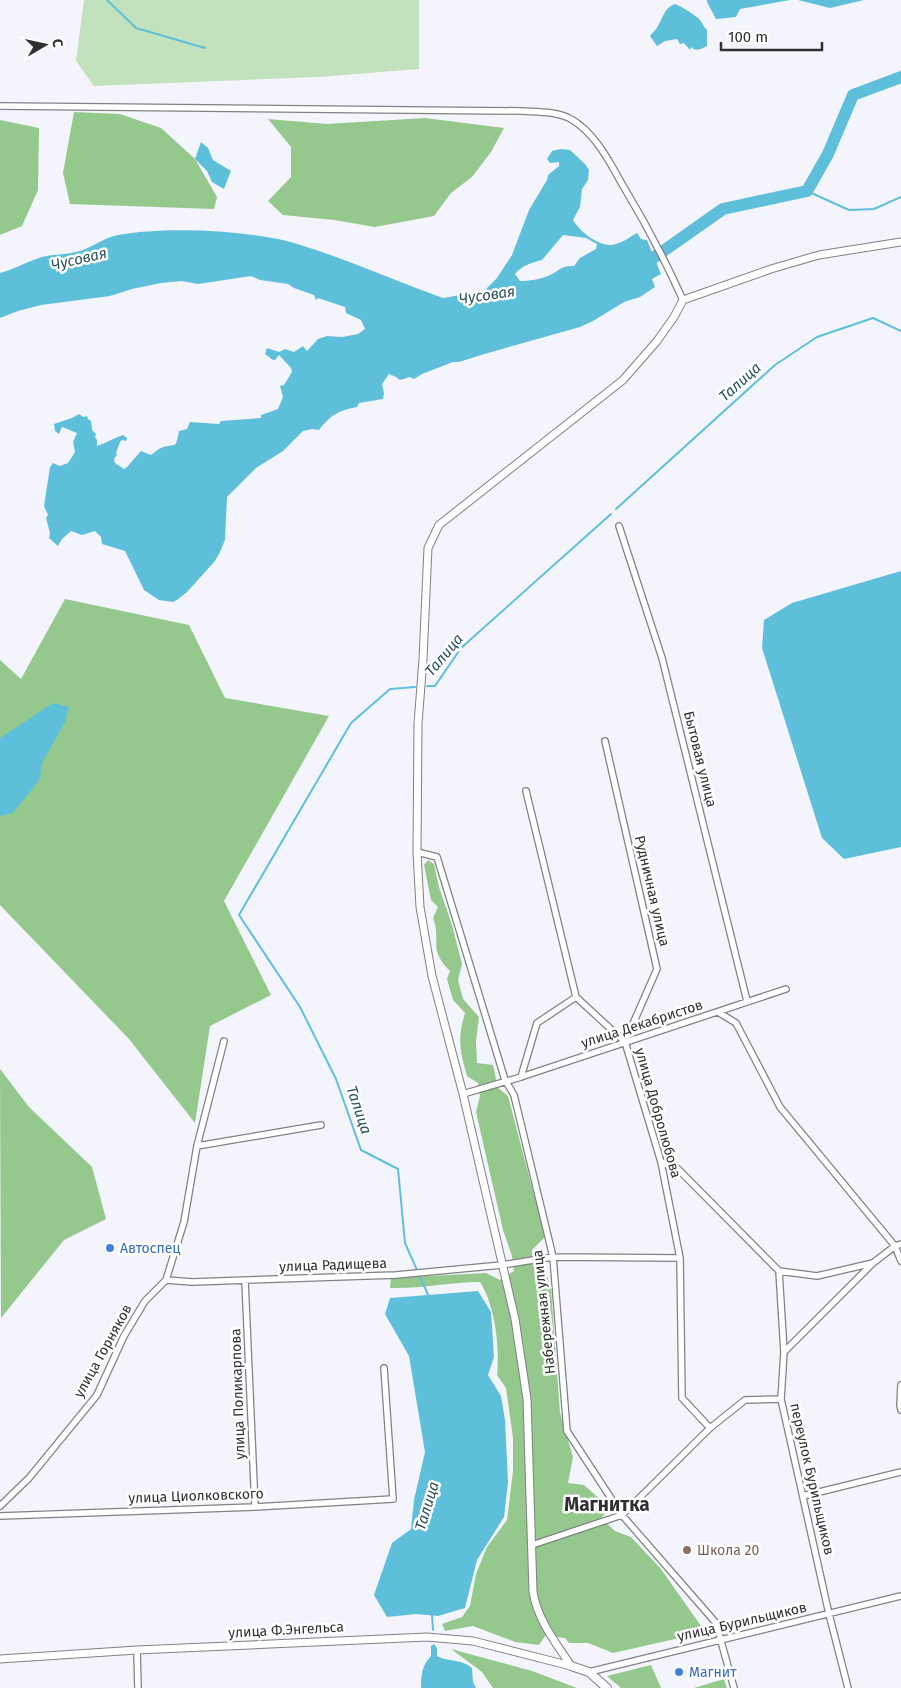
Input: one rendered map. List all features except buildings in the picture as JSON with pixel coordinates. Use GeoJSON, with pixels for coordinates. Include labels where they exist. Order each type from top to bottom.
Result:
{"type":"FeatureCollection","features":[{"type":"Feature","properties":{"kind":"main road"},"geometry":{"type":"LineString","coordinates":[[571,1666],[589,1672],[607,1688]]}},
{"type":"Feature","properties":{"kind":"street"},"geometry":{"type":"LineString","coordinates":[[0,106],[522,111],[560,114],[571,119],[589,134],[605,155],[646,225],[683,300]]}},
{"type":"Feature","properties":{"kind":"street"},"geometry":{"type":"LineString","coordinates":[[571,1666],[543,1623],[536,1608],[533,1592],[527,1399],[515,1319],[463,1094],[432,976],[420,907],[417,852],[418,724],[428,548],[439,525],[623,380],[657,341],[674,317],[683,300],[771,269],[819,255],[901,242]]}},
{"type":"Feature","properties":{"kind":"street","name":"Бытовая улица"},"geometry":{"type":"LineString","coordinates":[[620,526],[662,658],[748,1001]]}},
{"type":"Feature","properties":{"kind":"street","name":"Рудничная улица"},"geometry":{"type":"LineString","coordinates":[[605,741],[657,969],[626,1042]]}},
{"type":"Feature","properties":{"kind":"street"},"geometry":{"type":"LineString","coordinates":[[521,1077],[537,1023],[576,997],[526,791]]}},
{"type":"Feature","properties":{"kind":"street","name":"Набережная улица"},"geometry":{"type":"LineString","coordinates":[[417,852],[437,857],[504,1080],[514,1095],[553,1257],[567,1431],[622,1515],[716,1623],[734,1688]]}},
{"type":"Feature","properties":{"kind":"street","name":"улица Декабристов"},"geometry":{"type":"LineString","coordinates":[[463,1094],[504,1080],[521,1077],[786,988]]}},
{"type":"Feature","properties":{"kind":"street","name":"улица Добролюбова"},"geometry":{"type":"LineString","coordinates":[[576,997],[626,1042],[661,1162],[680,1258],[682,1398],[710,1428]]}},
{"type":"Feature","properties":{"kind":"street"},"geometry":{"type":"LineString","coordinates":[[718,1012],[736,1023],[780,1107],[898,1245],[901,1261]]}},
{"type":"Feature","properties":{"kind":"street","name":"улица Горняков"},"geometry":{"type":"LineString","coordinates":[[0,1506],[29,1478],[97,1395],[124,1336],[145,1301],[166,1280],[184,1222],[197,1146],[224,1041]]}},
{"type":"Feature","properties":{"kind":"street"},"geometry":{"type":"LineString","coordinates":[[197,1146],[321,1125]]}},
{"type":"Feature","properties":{"kind":"street"},"geometry":{"type":"LineString","coordinates":[[661,1162],[677,1168],[779,1271],[817,1276],[874,1262]]}},
{"type":"Feature","properties":{"kind":"street"},"geometry":{"type":"LineString","coordinates":[[784,1352],[874,1262],[898,1245]]}},
{"type":"Feature","properties":{"kind":"street","name":"улица Радищева"},"geometry":{"type":"LineString","coordinates":[[166,1280],[192,1282],[381,1276],[502,1265],[553,1257],[680,1258]]}},
{"type":"Feature","properties":{"kind":"street","name":"переулок Бурильщиков"},"geometry":{"type":"LineString","coordinates":[[779,1271],[784,1352],[781,1399],[829,1614],[848,1688]]}},
{"type":"Feature","properties":{"kind":"street","name":"улица Поликарпова"},"geometry":{"type":"LineString","coordinates":[[245,1280],[255,1506]]}},
{"type":"Feature","properties":{"kind":"street","name":"улица Циолковского"},"geometry":{"type":"LineString","coordinates":[[0,1516],[393,1499],[384,1368]]}},
{"type":"Feature","properties":{"kind":"street"},"geometry":{"type":"LineString","coordinates":[[901,1385],[901,1410]]}},
{"type":"Feature","properties":{"kind":"street"},"geometry":{"type":"LineString","coordinates":[[532,1545],[622,1515],[710,1428],[745,1400],[781,1399]]}},
{"type":"Feature","properties":{"kind":"street"},"geometry":{"type":"LineString","coordinates":[[803,1496],[901,1472]]}},
{"type":"Feature","properties":{"kind":"street","name":"улица Бурильщиков"},"geometry":{"type":"LineString","coordinates":[[589,1672],[901,1596]]}},
{"type":"Feature","properties":{"kind":"street","name":"улица Ф.Энгельса"},"geometry":{"type":"LineString","coordinates":[[0,1659],[137,1650],[427,1636],[473,1641],[571,1666]]}},
{"type":"Feature","properties":{"kind":"street"},"geometry":{"type":"LineString","coordinates":[[137,1650],[138,1688]]}},
{"type":"Feature","properties":{"kind":"green space"},"geometry":{"type":"Polygon","coordinates":[[[84,0],[419,0],[419,69],[318,77],[94,86],[76,61],[84,0]]]}},
{"type":"Feature","properties":{"kind":"green space"},"geometry":{"type":"Polygon","coordinates":[[[74,112],[120,114],[161,128],[195,159],[217,197],[214,209],[70,204],[63,173],[74,112]]]}},
{"type":"Feature","properties":{"kind":"green space"},"geometry":{"type":"Polygon","coordinates":[[[425,118],[504,128],[491,152],[472,177],[451,193],[434,216],[375,227],[334,220],[283,215],[268,201],[291,177],[291,147],[268,119],[327,124],[425,118]]]}},
{"type":"Feature","properties":{"kind":"green space"},"geometry":{"type":"Polygon","coordinates":[[[0,120],[39,128],[38,190],[22,226],[0,235],[0,120]]]}},
{"type":"Feature","properties":{"kind":"green space"},"geometry":{"type":"Polygon","coordinates":[[[65,599],[189,625],[225,698],[329,716],[224,901],[271,995],[210,1026],[195,1123],[129,1039],[0,905],[0,660],[21,679],[65,599]]]}},
{"type":"Feature","properties":{"kind":"green space"},"geometry":{"type":"Polygon","coordinates":[[[428,860],[434,864],[462,964],[458,980],[463,999],[479,1017],[476,1041],[477,1063],[493,1065],[498,1088],[508,1096],[545,1237],[532,1250],[533,1266],[545,1267],[551,1290],[560,1413],[573,1457],[568,1483],[584,1485],[610,1508],[601,1518],[615,1531],[631,1537],[661,1569],[701,1626],[701,1631],[697,1634],[613,1653],[588,1643],[569,1643],[565,1638],[545,1636],[539,1645],[515,1642],[473,1626],[445,1631],[442,1624],[462,1617],[470,1606],[476,1574],[487,1547],[507,1520],[513,1471],[513,1438],[506,1388],[497,1375],[498,1352],[493,1314],[480,1282],[390,1288],[391,1278],[486,1273],[500,1280],[514,1271],[512,1256],[503,1230],[476,1112],[480,1096],[478,1083],[467,1076],[461,1052],[460,1038],[465,1013],[453,1000],[447,979],[450,971],[443,963],[437,950],[433,918],[438,907],[431,900],[424,865],[428,860]]]}},
{"type":"Feature","properties":{"kind":"green space"},"geometry":{"type":"Polygon","coordinates":[[[0,1069],[29,1107],[92,1167],[106,1219],[64,1240],[1,1318],[0,1069]]]}},
{"type":"Feature","properties":{"kind":"green space"},"geometry":{"type":"Polygon","coordinates":[[[451,1649],[532,1671],[577,1688],[493,1688],[482,1672],[451,1649]]]}},
{"type":"Feature","properties":{"kind":"green space"},"geometry":{"type":"Polygon","coordinates":[[[651,1665],[661,1688],[621,1688],[607,1676],[651,1665]]]}},
{"type":"Feature","properties":{"kind":"green space"},"geometry":{"type":"Polygon","coordinates":[[[724,1679],[727,1688],[694,1688],[724,1679]]]}},
{"type":"Feature","properties":{"kind":"water"},"geometry":{"type":"Polygon","coordinates":[[[707,0],[790,0],[740,9],[736,17],[716,19],[707,0]]]}},
{"type":"Feature","properties":{"kind":"water"},"geometry":{"type":"Polygon","coordinates":[[[798,0],[864,0],[830,8],[798,0]]]}},
{"type":"Feature","properties":{"kind":"water"},"geometry":{"type":"Polygon","coordinates":[[[675,4],[689,11],[700,20],[707,30],[707,46],[697,50],[691,47],[690,50],[684,43],[680,44],[677,39],[665,41],[657,46],[650,36],[667,10],[675,4]]]}},
{"type":"Feature","properties":{"kind":"water"},"geometry":{"type":"Polygon","coordinates":[[[201,142],[208,148],[213,160],[231,171],[224,189],[212,182],[207,171],[195,159],[201,142]]]}},
{"type":"Feature","properties":{"kind":"water"},"geometry":{"type":"Polygon","coordinates":[[[570,150],[589,170],[588,180],[582,189],[580,207],[573,220],[576,225],[586,234],[604,244],[619,243],[637,233],[641,239],[647,240],[661,274],[652,279],[655,287],[640,297],[624,302],[580,327],[459,362],[453,362],[414,379],[410,377],[400,380],[389,374],[382,384],[383,399],[359,403],[357,407],[335,414],[319,430],[303,431],[283,451],[256,468],[227,497],[225,540],[220,552],[215,561],[187,592],[173,602],[159,600],[144,590],[125,551],[102,544],[101,537],[95,531],[82,535],[71,531],[62,539],[58,546],[49,538],[50,533],[46,518],[48,515],[44,506],[50,467],[53,463],[60,466],[68,463],[75,452],[73,442],[77,433],[62,427],[59,434],[55,431],[54,424],[79,414],[83,417],[87,416],[91,421],[92,430],[96,434],[97,446],[123,435],[127,438],[126,441],[122,440],[120,442],[114,459],[115,463],[124,469],[141,451],[151,455],[166,446],[176,444],[179,431],[187,429],[190,422],[219,424],[221,421],[261,418],[261,415],[278,409],[283,397],[280,386],[284,385],[292,372],[291,368],[279,355],[273,360],[265,354],[267,348],[279,352],[285,349],[294,352],[303,346],[307,351],[318,339],[327,336],[342,337],[358,334],[365,329],[361,320],[346,313],[345,307],[318,298],[316,300],[314,295],[288,284],[260,280],[251,276],[198,284],[182,281],[161,283],[110,296],[41,305],[0,318],[0,273],[42,257],[81,251],[107,238],[118,235],[137,232],[182,230],[230,232],[294,243],[350,262],[443,298],[483,292],[497,278],[512,255],[529,210],[547,180],[548,175],[559,166],[559,162],[550,163],[547,159],[552,151],[570,150]],[[563,235],[542,260],[531,263],[515,274],[520,281],[531,280],[548,276],[566,266],[574,266],[580,258],[596,249],[597,244],[586,238],[563,235]]]}},
{"type":"Feature","properties":{"kind":"water"},"geometry":{"type":"Polygon","coordinates":[[[901,571],[901,847],[844,859],[822,838],[762,648],[764,620],[792,603],[901,571]]]}},
{"type":"Feature","properties":{"kind":"water"},"geometry":{"type":"Polygon","coordinates":[[[53,703],[69,707],[65,722],[42,763],[40,779],[13,813],[0,816],[0,738],[53,703]]]}},
{"type":"Feature","properties":{"kind":"water"},"geometry":{"type":"Polygon","coordinates":[[[478,1291],[491,1312],[494,1357],[488,1375],[501,1396],[505,1420],[508,1482],[504,1517],[477,1560],[465,1608],[438,1616],[416,1614],[387,1617],[374,1595],[392,1543],[411,1529],[414,1500],[425,1452],[409,1356],[385,1314],[390,1298],[478,1291]]]}},
{"type":"Feature","properties":{"kind":"water"},"geometry":{"type":"Polygon","coordinates":[[[434,1644],[437,1648],[437,1656],[458,1661],[472,1668],[473,1682],[476,1688],[421,1688],[423,1670],[431,1656],[431,1646],[434,1644]]]}},
{"type":"Feature","properties":{"kind":"waterway"},"geometry":{"type":"LineString","coordinates":[[107,0],[136,28],[205,48]]}},
{"type":"Feature","properties":{"kind":"waterway","name":"Чусовая"},"geometry":{"type":"LineString","coordinates":[[642,266],[723,209],[807,191],[828,154],[853,95],[901,77]]}},
{"type":"Feature","properties":{"kind":"waterway"},"geometry":{"type":"LineString","coordinates":[[807,191],[849,210],[874,209],[901,197]]}},
{"type":"Feature","properties":{"kind":"waterway","name":"Талица"},"geometry":{"type":"LineString","coordinates":[[616,509],[775,365],[817,337],[873,318],[901,331]]}},
{"type":"Feature","properties":{"kind":"waterway","name":"Талица"},"geometry":{"type":"LineString","coordinates":[[427,686],[435,686],[461,648],[611,514]]}},
{"type":"Feature","properties":{"kind":"waterway","name":"Талица"},"geometry":{"type":"LineString","coordinates":[[415,687],[390,689],[351,723],[239,915],[300,1007],[336,1079],[361,1150],[398,1169],[405,1243],[429,1297]]}},
{"type":"Feature","properties":{"kind":"waterway","name":"Талица"},"geometry":{"type":"LineString","coordinates":[[432,1615],[433,1630]]}},
{"type":"Feature","properties":{"kind":"place","name":"Автоспец"},"geometry":{"type":"Point","coordinates":[110,1248]}},
{"type":"Feature","properties":{"kind":"place","name":"Школа 20"},"geometry":{"type":"Point","coordinates":[687,1550]}},
{"type":"Feature","properties":{"kind":"place","name":"Магнит"},"geometry":{"type":"Point","coordinates":[679,1672]}},
{"type":"Feature","properties":{"kind":"district","name":"Магнитка"},"geometry":{"type":"Point","coordinates":[607,1504]}}]}
